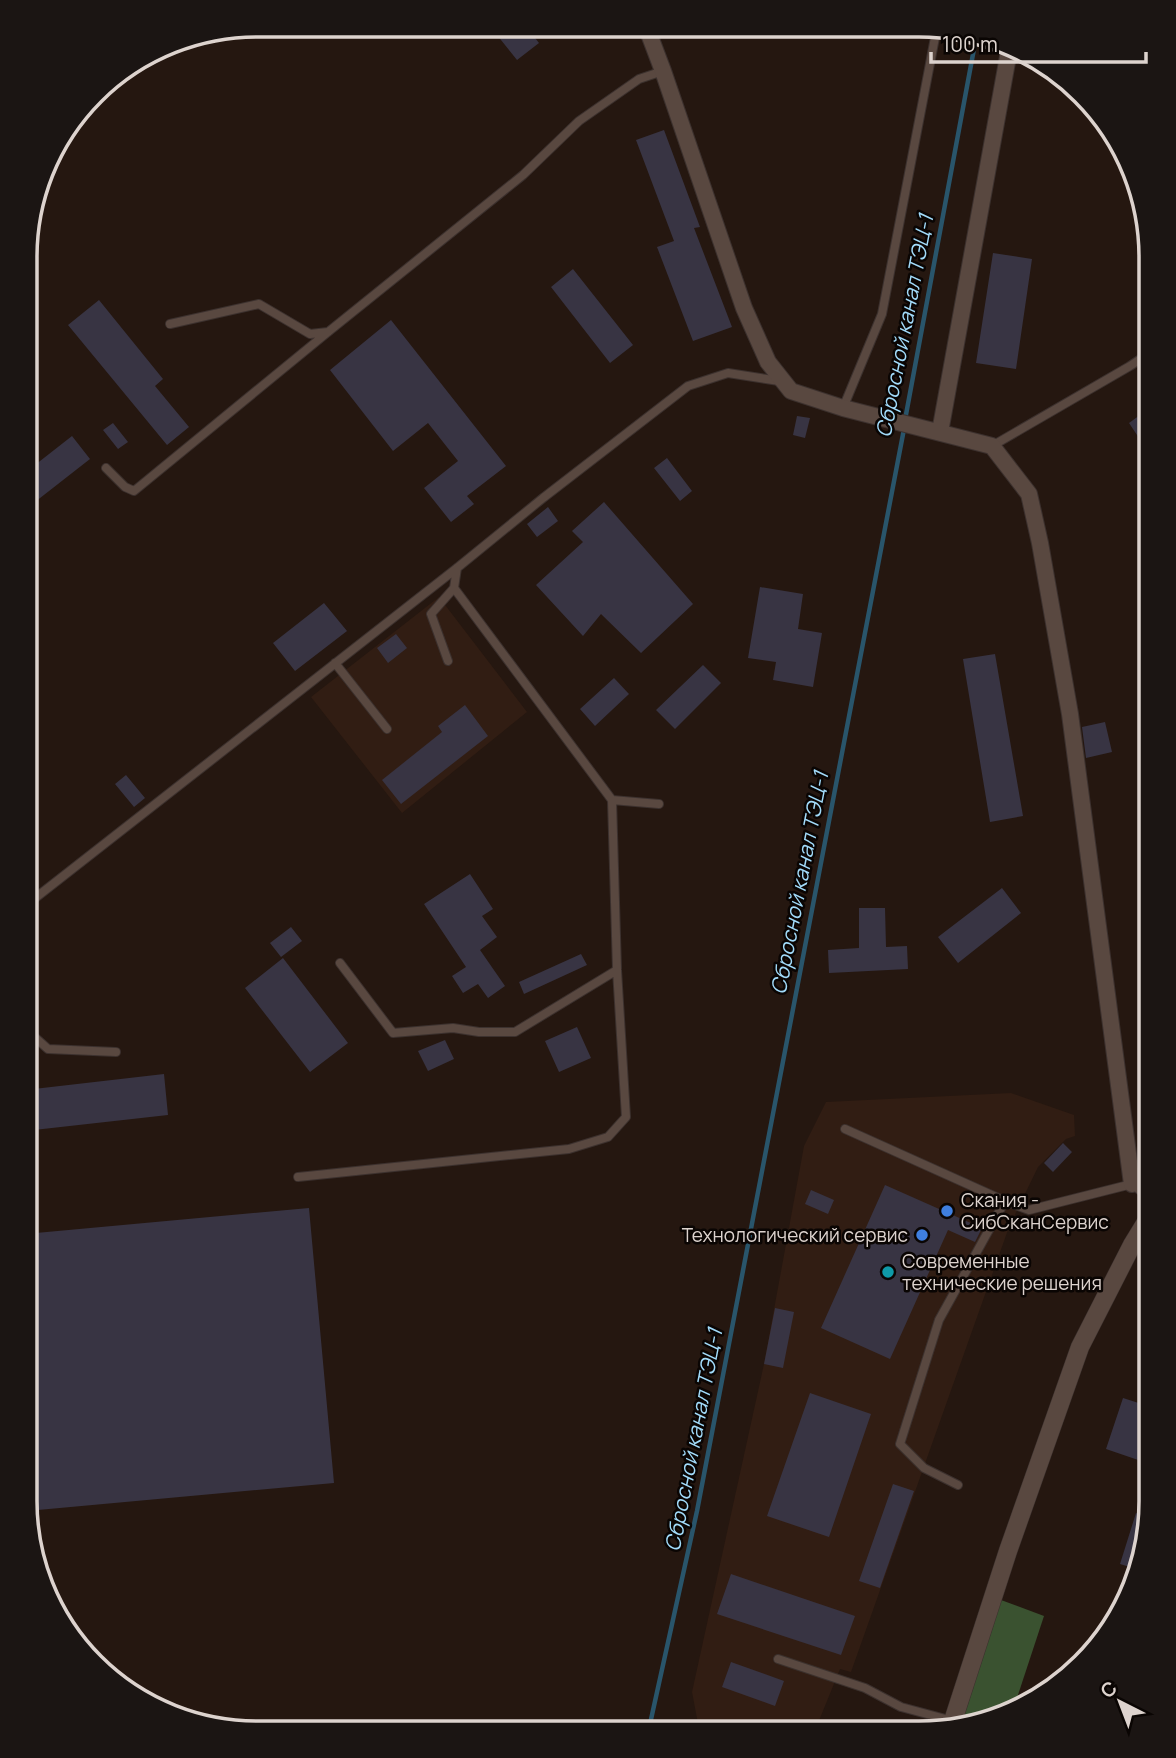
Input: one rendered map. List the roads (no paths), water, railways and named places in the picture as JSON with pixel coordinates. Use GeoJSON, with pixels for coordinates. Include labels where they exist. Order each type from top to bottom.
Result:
{"type":"FeatureCollection","features":[{"type":"Feature","properties":{"kind":"main road"},"geometry":{"type":"LineString","coordinates":[[954,1718],[1008,1551],[1080,1347],[1139,1234]]}},
{"type":"Feature","properties":{"kind":"street"},"geometry":{"type":"LineString","coordinates":[[650,37],[744,308],[768,362],[782,381],[791,391],[843,408],[992,446],[1029,494],[1070,714],[1132,1184]]}},
{"type":"Feature","properties":{"kind":"street"},"geometry":{"type":"LineString","coordinates":[[933,431],[1008,56]]}},
{"type":"Feature","properties":{"kind":"lane"},"geometry":{"type":"LineString","coordinates":[[843,408],[882,314],[935,38]]}},
{"type":"Feature","properties":{"kind":"lane"},"geometry":{"type":"LineString","coordinates":[[106,468],[125,487],[134,491],[523,175],[579,121],[639,79],[663,71]]}},
{"type":"Feature","properties":{"kind":"lane"},"geometry":{"type":"LineString","coordinates":[[170,324],[259,304],[310,334],[328,331]]}},
{"type":"Feature","properties":{"kind":"lane"},"geometry":{"type":"LineString","coordinates":[[992,446],[1139,361]]}},
{"type":"Feature","properties":{"kind":"lane"},"geometry":{"type":"LineString","coordinates":[[37,897],[688,386],[728,373],[782,381]]}},
{"type":"Feature","properties":{"kind":"lane"},"geometry":{"type":"LineString","coordinates":[[448,661],[431,614],[454,588],[457,568]]}},
{"type":"Feature","properties":{"kind":"lane"},"geometry":{"type":"LineString","coordinates":[[298,1177],[569,1149],[608,1137],[626,1117],[617,970],[612,800],[454,588]]}},
{"type":"Feature","properties":{"kind":"lane"},"geometry":{"type":"LineString","coordinates":[[335,663],[387,729]]}},
{"type":"Feature","properties":{"kind":"lane"},"geometry":{"type":"LineString","coordinates":[[612,800],[659,804]]}},
{"type":"Feature","properties":{"kind":"lane"},"geometry":{"type":"LineString","coordinates":[[340,964],[393,1033],[453,1028],[479,1032],[515,1031],[617,970]]}},
{"type":"Feature","properties":{"kind":"lane"},"geometry":{"type":"LineString","coordinates":[[37,1039],[48,1049],[116,1052]]}},
{"type":"Feature","properties":{"kind":"lane"},"geometry":{"type":"LineString","coordinates":[[845,1129],[1029,1210],[1132,1184],[1139,1190]]}},
{"type":"Feature","properties":{"kind":"lane"},"geometry":{"type":"LineString","coordinates":[[958,1485],[924,1468],[900,1444],[939,1320],[1005,1201]]}},
{"type":"Feature","properties":{"kind":"lane"},"geometry":{"type":"LineString","coordinates":[[778,1659],[865,1688],[901,1707],[940,1720]]}},
{"type":"Feature","properties":{"kind":"waterway","name":"Сбросной канал ТЭЦ-1"},"geometry":{"type":"LineString","coordinates":[[905,420],[975,44]]}},
{"type":"Feature","properties":{"kind":"waterway","name":"Сбросной канал ТЭЦ-1"},"geometry":{"type":"LineString","coordinates":[[651,1721],[697,1511],[904,429]]}},
{"type":"Feature","properties":{"kind":"place","name":"Скания - СибСканСервис"},"geometry":{"type":"Point","coordinates":[947,1211]}},
{"type":"Feature","properties":{"kind":"place","name":"Технологический сервис"},"geometry":{"type":"Point","coordinates":[922,1235]}},
{"type":"Feature","properties":{"kind":"place","name":"Современные технические решения"},"geometry":{"type":"Point","coordinates":[888,1272]}}]}
